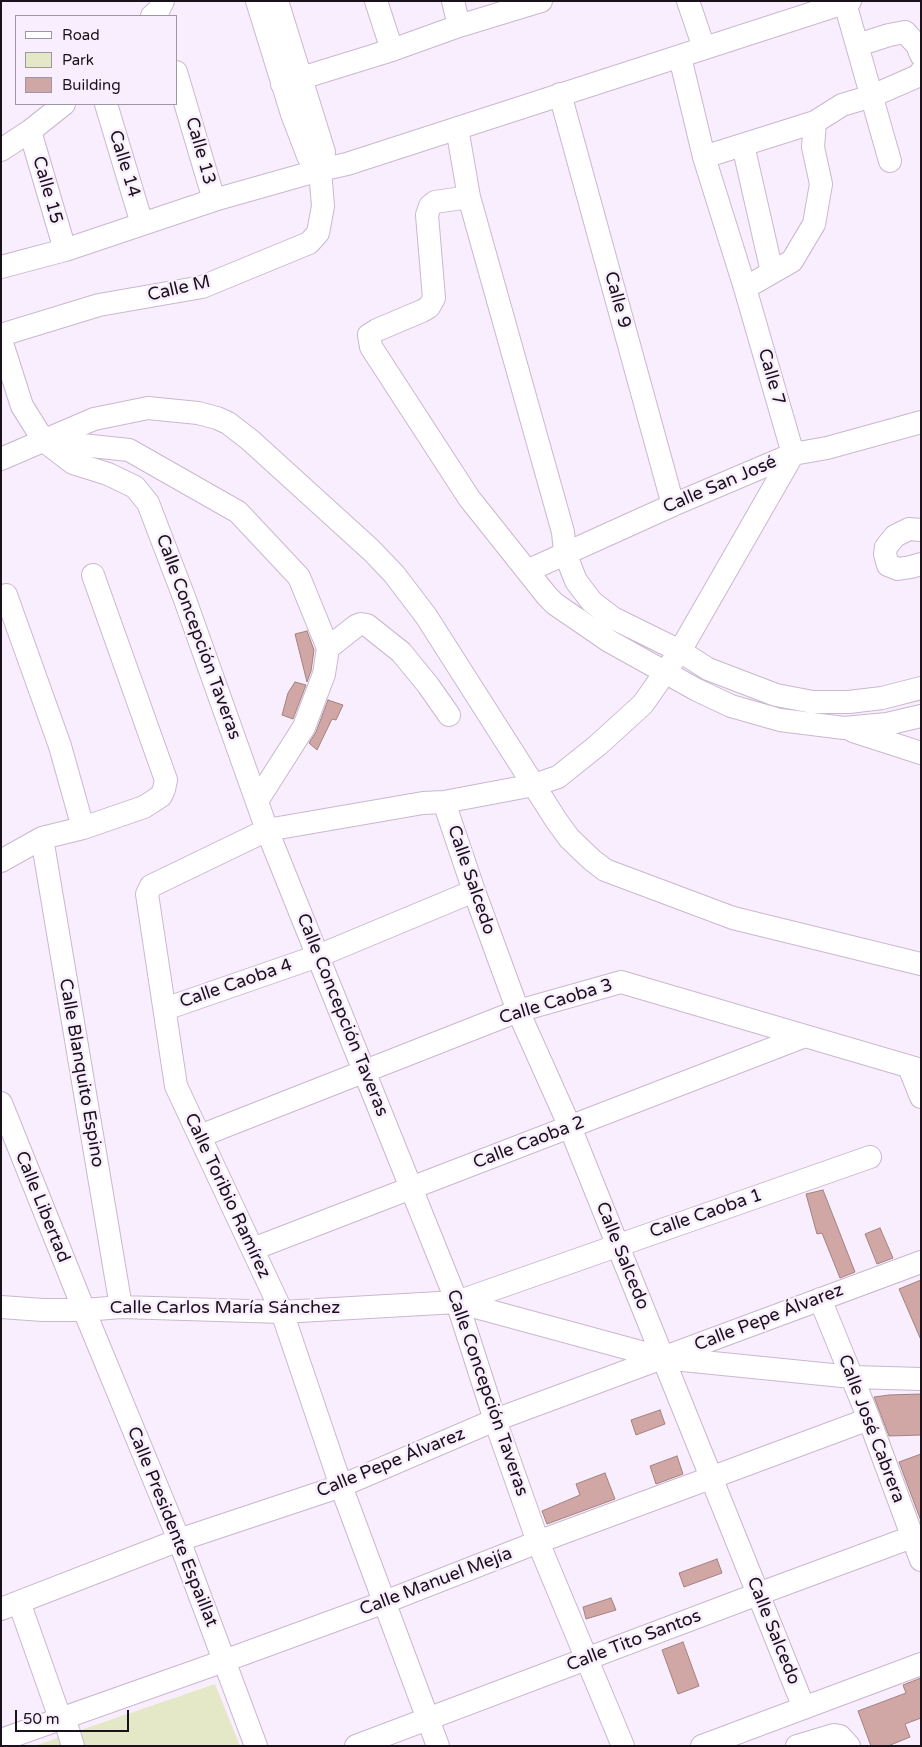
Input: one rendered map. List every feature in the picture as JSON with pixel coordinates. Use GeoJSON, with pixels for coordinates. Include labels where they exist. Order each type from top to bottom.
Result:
{"type":"FeatureCollection","features":[{"type":"Feature","properties":{"kind":"street"},"geometry":{"type":"LineString","coordinates":[[257,1],[291,81]]}},
{"type":"Feature","properties":{"kind":"street"},"geometry":{"type":"LineString","coordinates":[[277,1],[291,81],[308,156],[320,170]]}},
{"type":"Feature","properties":{"kind":"street"},"geometry":{"type":"LineString","coordinates":[[376,1],[392,50]]}},
{"type":"Feature","properties":{"kind":"street"},"geometry":{"type":"LineString","coordinates":[[453,1],[459,26]]}},
{"type":"Feature","properties":{"kind":"street"},"geometry":{"type":"LineString","coordinates":[[688,1],[704,48]]}},
{"type":"Feature","properties":{"kind":"street"},"geometry":{"type":"LineString","coordinates":[[291,81],[392,50],[533,2]]}},
{"type":"Feature","properties":{"kind":"street"},"geometry":{"type":"LineString","coordinates":[[1,267],[65,250],[214,200],[347,164],[848,2],[890,161]]}},
{"type":"Feature","properties":{"kind":"street"},"geometry":{"type":"LineString","coordinates":[[858,45],[905,32],[917,44],[921,54]]}},
{"type":"Feature","properties":{"kind":"street","name":"Calle 7"},"geometry":{"type":"LineString","coordinates":[[680,57],[704,157],[745,288],[793,454]]}},
{"type":"Feature","properties":{"kind":"street"},"geometry":{"type":"LineString","coordinates":[[704,157],[815,122],[842,106],[872,96],[921,72]]}},
{"type":"Feature","properties":{"kind":"street","name":"Calle 13"},"geometry":{"type":"LineString","coordinates":[[178,79],[214,200]]}},
{"type":"Feature","properties":{"kind":"street","name":"Calle 9"},"geometry":{"type":"LineString","coordinates":[[560,94],[673,505]]}},
{"type":"Feature","properties":{"kind":"street"},"geometry":{"type":"LineString","coordinates":[[1,150],[30,131],[63,105]]}},
{"type":"Feature","properties":{"kind":"street","name":"Calle 14"},"geometry":{"type":"LineString","coordinates":[[106,105],[142,224]]}},
{"type":"Feature","properties":{"kind":"street"},"geometry":{"type":"LineString","coordinates":[[745,288],[792,261],[814,224],[821,184],[813,147],[815,122]]}},
{"type":"Feature","properties":{"kind":"street"},"geometry":{"type":"LineString","coordinates":[[457,128],[469,197],[563,532],[565,553],[576,581],[592,602],[612,618],[680,651],[708,669],[776,695],[814,702],[849,702],[882,698],[921,688]]}},
{"type":"Feature","properties":{"kind":"street","name":"Calle 15"},"geometry":{"type":"LineString","coordinates":[[30,131],[65,250]]}},
{"type":"Feature","properties":{"kind":"street"},"geometry":{"type":"LineString","coordinates":[[742,145],[772,272]]}},
{"type":"Feature","properties":{"kind":"street","name":"Calle M"},"geometry":{"type":"LineString","coordinates":[[1,335],[99,305],[202,287],[308,243],[318,233],[323,206],[320,170]]}},
{"type":"Feature","properties":{"kind":"street"},"geometry":{"type":"LineString","coordinates":[[469,197],[435,202],[430,206],[427,215],[434,298],[429,307],[369,335],[371,347],[469,498],[527,571],[555,604],[609,641],[697,690],[732,706],[780,720],[844,728],[921,753]]}},
{"type":"Feature","properties":{"kind":"street","name":"Calle Concepción Taveras"},"geometry":{"type":"LineString","coordinates":[[1,340],[22,406],[44,441],[73,463],[108,474],[135,486],[148,503],[188,606],[267,830],[457,1302],[495,1420],[538,1542],[623,1746]]}},
{"type":"Feature","properties":{"kind":"street"},"geometry":{"type":"LineString","coordinates":[[1,459],[94,419],[148,408],[198,412],[228,424],[250,440],[364,543],[394,574],[426,616],[569,838],[604,870],[733,918],[921,964]]}},
{"type":"Feature","properties":{"kind":"street","name":"Calle San José"},"geometry":{"type":"LineString","coordinates":[[527,571],[673,505],[793,454],[827,448],[921,422]]}},
{"type":"Feature","properties":{"kind":"street"},"geometry":{"type":"LineString","coordinates":[[44,441],[129,450],[238,512],[299,577],[328,648],[324,674],[304,727],[257,801]]}},
{"type":"Feature","properties":{"kind":"street"},"geometry":{"type":"LineString","coordinates":[[267,830],[423,803],[444,802],[534,785],[558,777],[598,745],[643,704],[680,651],[793,454]]}},
{"type":"Feature","properties":{"kind":"street"},"geometry":{"type":"LineString","coordinates":[[921,530],[909,529],[895,536],[886,547],[885,554],[888,565],[898,569],[921,564]]}},
{"type":"Feature","properties":{"kind":"street"},"geometry":{"type":"LineString","coordinates":[[1,861],[42,838],[83,828],[144,807],[161,796],[166,780],[94,575]]}},
{"type":"Feature","properties":{"kind":"street"},"geometry":{"type":"LineString","coordinates":[[6,595],[60,746],[83,828]]}},
{"type":"Feature","properties":{"kind":"street"},"geometry":{"type":"LineString","coordinates":[[328,648],[356,626],[361,624],[367,625],[401,652],[449,715]]}},
{"type":"Feature","properties":{"kind":"street"},"geometry":{"type":"LineString","coordinates":[[844,728],[887,724],[921,716]]}},
{"type":"Feature","properties":{"kind":"street","name":"Calle Salcedo"},"geometry":{"type":"LineString","coordinates":[[444,802],[518,1011],[570,1127],[804,1708]]}},
{"type":"Feature","properties":{"kind":"street","name":"Calle Toribio Ramírez"},"geometry":{"type":"LineString","coordinates":[[267,830],[151,886],[146,894],[176,1086],[282,1312],[340,1486],[438,1746]]}},
{"type":"Feature","properties":{"kind":"street","name":"Calle Blanquito Espino"},"geometry":{"type":"LineString","coordinates":[[42,838],[121,1307]]}},
{"type":"Feature","properties":{"kind":"street","name":"Calle Caoba 4"},"geometry":{"type":"LineString","coordinates":[[165,1009],[318,956],[474,891]]}},
{"type":"Feature","properties":{"kind":"street","name":"Calle Caoba 3"},"geometry":{"type":"LineString","coordinates":[[200,1136],[518,1011],[621,982],[915,1068]]}},
{"type":"Feature","properties":{"kind":"street","name":"Calle Caoba 2"},"geometry":{"type":"LineString","coordinates":[[252,1249],[805,1036]]}},
{"type":"Feature","properties":{"kind":"street"},"geometry":{"type":"LineString","coordinates":[[915,1068],[921,1097]]}},
{"type":"Feature","properties":{"kind":"street","name":"Calle Libertad"},"geometry":{"type":"LineString","coordinates":[[1,1103],[84,1310]]}},
{"type":"Feature","properties":{"kind":"street","name":"Calle Caoba 1"},"geometry":{"type":"LineString","coordinates":[[457,1302],[870,1157]]}},
{"type":"Feature","properties":{"kind":"street","name":"Calle Pepe Álvarez"},"geometry":{"type":"LineString","coordinates":[[10,1605],[179,1540],[340,1486],[495,1420],[921,1262]]}},
{"type":"Feature","properties":{"kind":"street","name":"Calle José Cabrera"},"geometry":{"type":"LineString","coordinates":[[820,1299],[869,1419],[921,1560]]}},
{"type":"Feature","properties":{"kind":"street","name":"Calle Carlos María Sánchez"},"geometry":{"type":"LineString","coordinates":[[1,1307],[43,1310],[84,1310],[121,1307],[282,1312],[457,1302],[663,1358],[852,1378],[921,1379]]}},
{"type":"Feature","properties":{"kind":"street","name":"Calle Presidente Espaillat"},"geometry":{"type":"LineString","coordinates":[[84,1310],[179,1540],[256,1746]]}},
{"type":"Feature","properties":{"kind":"street","name":"Calle Manuel Mejía"},"geometry":{"type":"LineString","coordinates":[[1,1740],[385,1602],[538,1542],[869,1419]]}},
{"type":"Feature","properties":{"kind":"street","name":"Calle Tito Santos"},"geometry":{"type":"LineString","coordinates":[[356,1746],[912,1537]]}},
{"type":"Feature","properties":{"kind":"street"},"geometry":{"type":"LineString","coordinates":[[10,1605],[74,1746]]}},
{"type":"Feature","properties":{"kind":"street"},"geometry":{"type":"LineString","coordinates":[[702,1746],[921,1664]]}},
{"type":"Feature","properties":{"kind":"street"},"geometry":{"type":"LineString","coordinates":[[797,1746],[834,1735],[840,1736],[849,1746]]}},
{"type":"Feature","properties":{"kind":"green space"},"geometry":{"type":"Polygon","coordinates":[[[215,1684],[240,1746],[34,1746],[215,1684]]]}},
{"type":"Feature","properties":{"kind":"building"},"geometry":{"type":"Polygon","coordinates":[[[307,631],[314,650],[311,671],[307,682],[295,634],[307,631]]]}},
{"type":"Feature","properties":{"kind":"building"},"geometry":{"type":"Polygon","coordinates":[[[295,682],[306,685],[293,719],[282,715],[288,693],[295,682]]]}},
{"type":"Feature","properties":{"kind":"building"},"geometry":{"type":"Polygon","coordinates":[[[328,700],[343,705],[336,720],[332,719],[317,750],[309,743],[316,732],[328,700]]]}},
{"type":"Feature","properties":{"kind":"building"},"geometry":{"type":"Polygon","coordinates":[[[823,1190],[855,1272],[840,1278],[822,1233],[817,1234],[806,1194],[823,1190]]]}},
{"type":"Feature","properties":{"kind":"building"},"geometry":{"type":"Polygon","coordinates":[[[880,1228],[893,1258],[877,1264],[865,1234],[880,1228]]]}},
{"type":"Feature","properties":{"kind":"building"},"geometry":{"type":"Polygon","coordinates":[[[921,1280],[921,1340],[899,1289],[921,1280]]]}},
{"type":"Feature","properties":{"kind":"building"},"geometry":{"type":"Polygon","coordinates":[[[921,1394],[921,1435],[889,1436],[874,1397],[921,1394]]]}},
{"type":"Feature","properties":{"kind":"building"},"geometry":{"type":"Polygon","coordinates":[[[660,1410],[665,1424],[636,1435],[631,1420],[660,1410]]]}},
{"type":"Feature","properties":{"kind":"building"},"geometry":{"type":"Polygon","coordinates":[[[921,1454],[921,1521],[899,1462],[921,1454]]]}},
{"type":"Feature","properties":{"kind":"building"},"geometry":{"type":"Polygon","coordinates":[[[677,1456],[683,1474],[656,1484],[650,1466],[677,1456]]]}},
{"type":"Feature","properties":{"kind":"building"},"geometry":{"type":"Polygon","coordinates":[[[605,1473],[615,1499],[547,1524],[542,1511],[580,1495],[576,1484],[605,1473]]]}},
{"type":"Feature","properties":{"kind":"building"},"geometry":{"type":"Polygon","coordinates":[[[717,1559],[722,1573],[684,1587],[679,1573],[717,1559]]]}},
{"type":"Feature","properties":{"kind":"building"},"geometry":{"type":"Polygon","coordinates":[[[611,1598],[616,1610],[586,1619],[583,1607],[611,1598]]]}},
{"type":"Feature","properties":{"kind":"building"},"geometry":{"type":"Polygon","coordinates":[[[683,1642],[699,1686],[678,1694],[662,1650],[683,1642]]]}},
{"type":"Feature","properties":{"kind":"building"},"geometry":{"type":"Polygon","coordinates":[[[921,1678],[921,1718],[905,1724],[910,1737],[888,1746],[871,1746],[858,1711],[906,1693],[903,1685],[921,1678]]]}}]}
